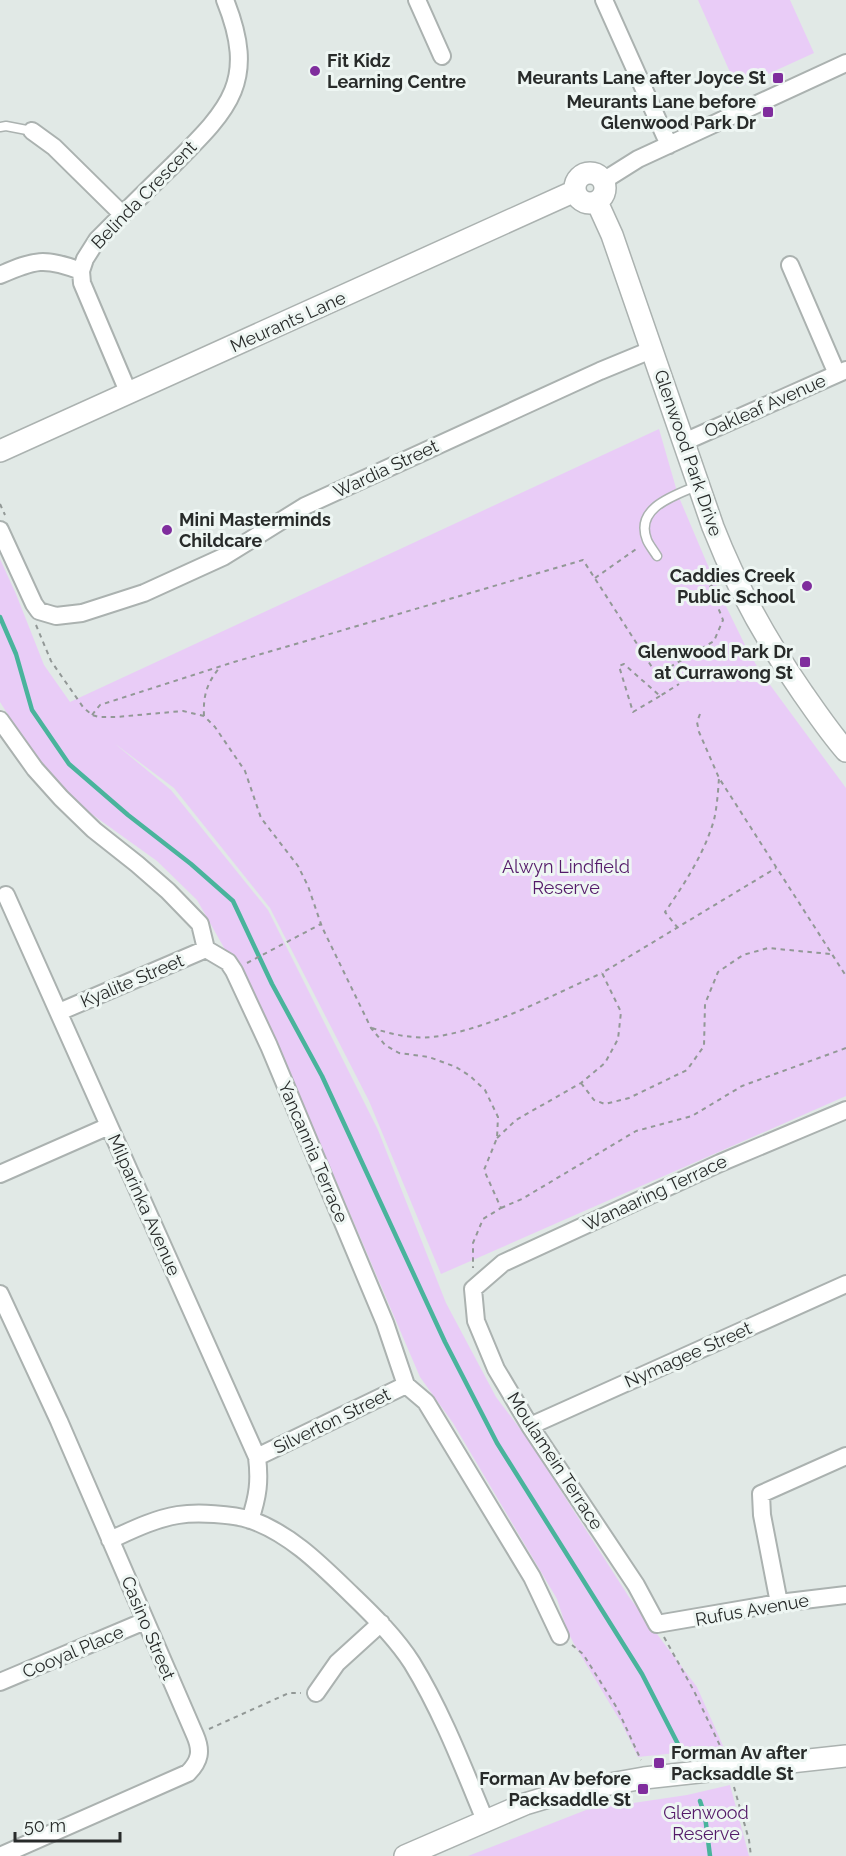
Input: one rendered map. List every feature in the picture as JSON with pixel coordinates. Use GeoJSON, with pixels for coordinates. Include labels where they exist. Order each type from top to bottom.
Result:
{"type":"FeatureCollection","features":[{"type":"Feature","properties":{"kind":"street","name":"Belinda Crescent"},"geometry":{"type":"LineString","coordinates":[[81,271],[90,250],[122,214],[210,128],[228,102],[237,78],[239,60],[236,33],[225,0]]}},
{"type":"Feature","properties":{"kind":"street"},"geometry":{"type":"LineString","coordinates":[[417,0],[442,56]]}},
{"type":"Feature","properties":{"kind":"street"},"geometry":{"type":"LineString","coordinates":[[604,0],[669,145]]}},
{"type":"Feature","properties":{"kind":"street"},"geometry":{"type":"LineString","coordinates":[[603,181],[638,159],[846,63]]}},
{"type":"Feature","properties":{"kind":"street"},"geometry":{"type":"LineString","coordinates":[[32,131],[54,147],[122,214]]}},
{"type":"Feature","properties":{"kind":"street"},"geometry":{"type":"LineString","coordinates":[[593,174],[603,181],[605,193],[597,202],[585,202],[577,196],[575,191],[577,182],[584,175],[593,174]]}},
{"type":"Feature","properties":{"kind":"street","name":"Meurants Lane"},"geometry":{"type":"LineString","coordinates":[[0,451],[575,191]]}},
{"type":"Feature","properties":{"kind":"street","name":"Glenwood Park Drive"},"geometry":{"type":"LineString","coordinates":[[597,202],[612,235],[722,551],[748,606],[788,672],[844,747]]}},
{"type":"Feature","properties":{"kind":"street"},"geometry":{"type":"LineString","coordinates":[[0,275],[32,262],[61,263],[81,271],[86,295],[129,394]]}},
{"type":"Feature","properties":{"kind":"street"},"geometry":{"type":"LineString","coordinates":[[790,265],[842,372]]}},
{"type":"Feature","properties":{"kind":"street","name":"Wardia Street"},"geometry":{"type":"LineString","coordinates":[[39,611],[56,616],[82,614],[144,593],[223,556],[305,506],[600,371],[651,350]]}},
{"type":"Feature","properties":{"kind":"street","name":"Oakleaf Avenue"},"geometry":{"type":"LineString","coordinates":[[684,442],[842,372]]}},
{"type":"Feature","properties":{"kind":"street"},"geometry":{"type":"LineString","coordinates":[[0,530],[39,611]]}},
{"type":"Feature","properties":{"kind":"street"},"geometry":{"type":"LineString","coordinates":[[0,720],[35,770],[61,798],[94,830],[145,870],[200,924],[206,949]]}},
{"type":"Feature","properties":{"kind":"street","name":"Milparinka Avenue"},"geometry":{"type":"LineString","coordinates":[[6,895],[257,1457],[260,1480],[250,1520]]}},
{"type":"Feature","properties":{"kind":"street","name":"Kyalite Street"},"geometry":{"type":"LineString","coordinates":[[59,1012],[206,949]]}},
{"type":"Feature","properties":{"kind":"street","name":"Yancannia Terrace"},"geometry":{"type":"LineString","coordinates":[[206,949],[228,962],[234,971],[381,1312],[406,1385],[426,1402],[532,1578],[560,1636]]}},
{"type":"Feature","properties":{"kind":"street","name":"Wanaaring Terrace"},"geometry":{"type":"LineString","coordinates":[[473,1289],[503,1263],[720,1162],[846,1110]]}},
{"type":"Feature","properties":{"kind":"street"},"geometry":{"type":"LineString","coordinates":[[0,1174],[108,1126]]}},
{"type":"Feature","properties":{"kind":"street","name":"Nymagee Street"},"geometry":{"type":"LineString","coordinates":[[530,1426],[846,1284]]}},
{"type":"Feature","properties":{"kind":"street","name":"Moulamein Terrace"},"geometry":{"type":"LineString","coordinates":[[473,1289],[476,1321],[496,1369],[530,1426],[636,1586],[657,1624]]}},
{"type":"Feature","properties":{"kind":"street","name":"Casino Street"},"geometry":{"type":"LineString","coordinates":[[0,1294],[23,1341],[200,1751],[200,1759],[188,1773],[0,1856]]}},
{"type":"Feature","properties":{"kind":"street","name":"Silverton Street"},"geometry":{"type":"LineString","coordinates":[[257,1457],[406,1385]]}},
{"type":"Feature","properties":{"kind":"street"},"geometry":{"type":"LineString","coordinates":[[779,1603],[762,1515],[761,1494],[846,1456]]}},
{"type":"Feature","properties":{"kind":"street"},"geometry":{"type":"LineString","coordinates":[[110,1540],[153,1521],[180,1515],[212,1514],[250,1520],[289,1540],[321,1565],[381,1623],[411,1662],[438,1710],[485,1820]]}},
{"type":"Feature","properties":{"kind":"street","name":"Rufus Avenue"},"geometry":{"type":"LineString","coordinates":[[657,1624],[779,1603],[846,1595]]}},
{"type":"Feature","properties":{"kind":"street","name":"Cooyal Place"},"geometry":{"type":"LineString","coordinates":[[0,1682],[145,1621]]}},
{"type":"Feature","properties":{"kind":"street"},"geometry":{"type":"LineString","coordinates":[[316,1693],[337,1664],[381,1623]]}},
{"type":"Feature","properties":{"kind":"street"},"geometry":{"type":"LineString","coordinates":[[405,1856],[485,1820],[542,1798],[596,1786],[714,1770],[846,1756]]}},
{"type":"Feature","properties":{"kind":"lane"},"geometry":{"type":"LineString","coordinates":[[0,127],[32,131]]}},
{"type":"Feature","properties":{"kind":"lane"},"geometry":{"type":"LineString","coordinates":[[657,556],[646,539],[645,522],[651,510],[699,485]]}},
{"type":"Feature","properties":{"kind":"path"},"geometry":{"type":"LineString","coordinates":[[92,715],[100,705],[220,667],[583,560],[657,675],[714,641],[723,620],[710,587],[721,578]]}},
{"type":"Feature","properties":{"kind":"path"},"geometry":{"type":"LineString","coordinates":[[39,611],[36,628],[51,662],[82,707],[92,715],[116,717],[183,711],[204,716],[215,727],[245,771],[261,818],[298,866],[308,886],[321,924],[371,1028],[385,1045],[399,1053],[429,1057],[456,1066],[485,1090],[498,1118],[497,1138],[484,1170],[501,1208]]}},
{"type":"Feature","properties":{"kind":"path"},"geometry":{"type":"LineString","coordinates":[[660,696],[624,664],[619,666],[633,712],[660,696],[679,684]]}},
{"type":"Feature","properties":{"kind":"path"},"geometry":{"type":"LineString","coordinates":[[204,716],[205,690],[209,680],[220,667]]}},
{"type":"Feature","properties":{"kind":"path"},"geometry":{"type":"LineString","coordinates":[[700,714],[697,722],[699,732],[719,778],[846,976]]}},
{"type":"Feature","properties":{"kind":"path"},"geometry":{"type":"LineString","coordinates":[[678,928],[666,912],[686,882],[705,843],[714,818],[719,778]]}},
{"type":"Feature","properties":{"kind":"path"},"geometry":{"type":"LineString","coordinates":[[371,1028],[400,1036],[438,1036],[490,1022],[602,973],[777,868]]}},
{"type":"Feature","properties":{"kind":"path"},"geometry":{"type":"LineString","coordinates":[[252,959],[321,924]]}},
{"type":"Feature","properties":{"kind":"path"},"geometry":{"type":"LineString","coordinates":[[581,1083],[594,1100],[605,1104],[629,1098],[687,1070],[704,1046],[705,1005],[718,972],[743,955],[768,948],[830,954]]}},
{"type":"Feature","properties":{"kind":"path"},"geometry":{"type":"LineString","coordinates":[[497,1138],[516,1120],[581,1083],[606,1063],[618,1039],[621,1012],[602,973]]}},
{"type":"Feature","properties":{"kind":"path"},"geometry":{"type":"LineString","coordinates":[[473,1289],[473,1243],[483,1219],[522,1199],[636,1131],[692,1116],[742,1086],[846,1048]]}},
{"type":"Feature","properties":{"kind":"path"},"geometry":{"type":"LineString","coordinates":[[657,1624],[723,1752]]}},
{"type":"Feature","properties":{"kind":"path"},"geometry":{"type":"LineString","coordinates":[[560,1636],[583,1654],[617,1708],[642,1762]]}},
{"type":"Feature","properties":{"kind":"path"},"geometry":{"type":"LineString","coordinates":[[195,1735],[289,1693],[316,1693]]}},
{"type":"Feature","properties":{"kind":"path"},"geometry":{"type":"LineString","coordinates":[[734,1784],[751,1856]]}},
{"type":"Feature","properties":{"kind":"green space"},"geometry":{"type":"Polygon","coordinates":[[[698,0],[790,0],[814,53],[737,88],[698,0]]]}},
{"type":"Feature","properties":{"kind":"green space","name":"Alwyn Lindfield Reserve"},"geometry":{"type":"Polygon","coordinates":[[[659,429],[678,495],[720,594],[745,645],[759,670],[846,788],[846,1096],[441,1274],[369,1101],[270,908],[174,788],[114,743],[171,790],[268,910],[378,1130],[446,1303],[496,1397],[527,1438],[629,1597],[697,1687],[724,1748],[638,1757],[622,1724],[574,1644],[557,1599],[453,1423],[420,1377],[295,1085],[261,1013],[197,900],[157,861],[72,800],[30,749],[0,702],[0,559],[44,665],[70,702],[659,429]]]}},
{"type":"Feature","properties":{"kind":"green space","name":"Glenwood Reserve"},"geometry":{"type":"Polygon","coordinates":[[[730,1785],[749,1856],[468,1856],[586,1810],[687,1795],[730,1785]]]}},
{"type":"Feature","properties":{"kind":"waterway"},"geometry":{"type":"LineString","coordinates":[[0,617],[16,654],[32,710],[69,764],[233,901],[272,984],[322,1076],[445,1342],[497,1443],[642,1674],[680,1748]]}},
{"type":"Feature","properties":{"kind":"waterway"},"geometry":{"type":"LineString","coordinates":[[700,1801],[705,1816],[710,1856]]}},
{"type":"Feature","properties":{"kind":"place","name":"Fit Kidz Learning Centre"},"geometry":{"type":"Point","coordinates":[315,71]}},
{"type":"Feature","properties":{"kind":"place","name":"Meurants Lane after Joyce St"},"geometry":{"type":"Point","coordinates":[778,78]}},
{"type":"Feature","properties":{"kind":"place","name":"Meurants Lane before Glenwood Park Dr"},"geometry":{"type":"Point","coordinates":[768,112]}},
{"type":"Feature","properties":{"kind":"place","name":"Mini Masterminds Childcare"},"geometry":{"type":"Point","coordinates":[167,530]}},
{"type":"Feature","properties":{"kind":"place","name":"Caddies Creek Public School"},"geometry":{"type":"Point","coordinates":[807,586]}},
{"type":"Feature","properties":{"kind":"place","name":"Glenwood Park Dr at Currawong St"},"geometry":{"type":"Point","coordinates":[805,662]}},
{"type":"Feature","properties":{"kind":"place","name":"Forman Av after Packsaddle St"},"geometry":{"type":"Point","coordinates":[659,1763]}},
{"type":"Feature","properties":{"kind":"place","name":"Forman Av before Packsaddle St"},"geometry":{"type":"Point","coordinates":[643,1789]}}]}
